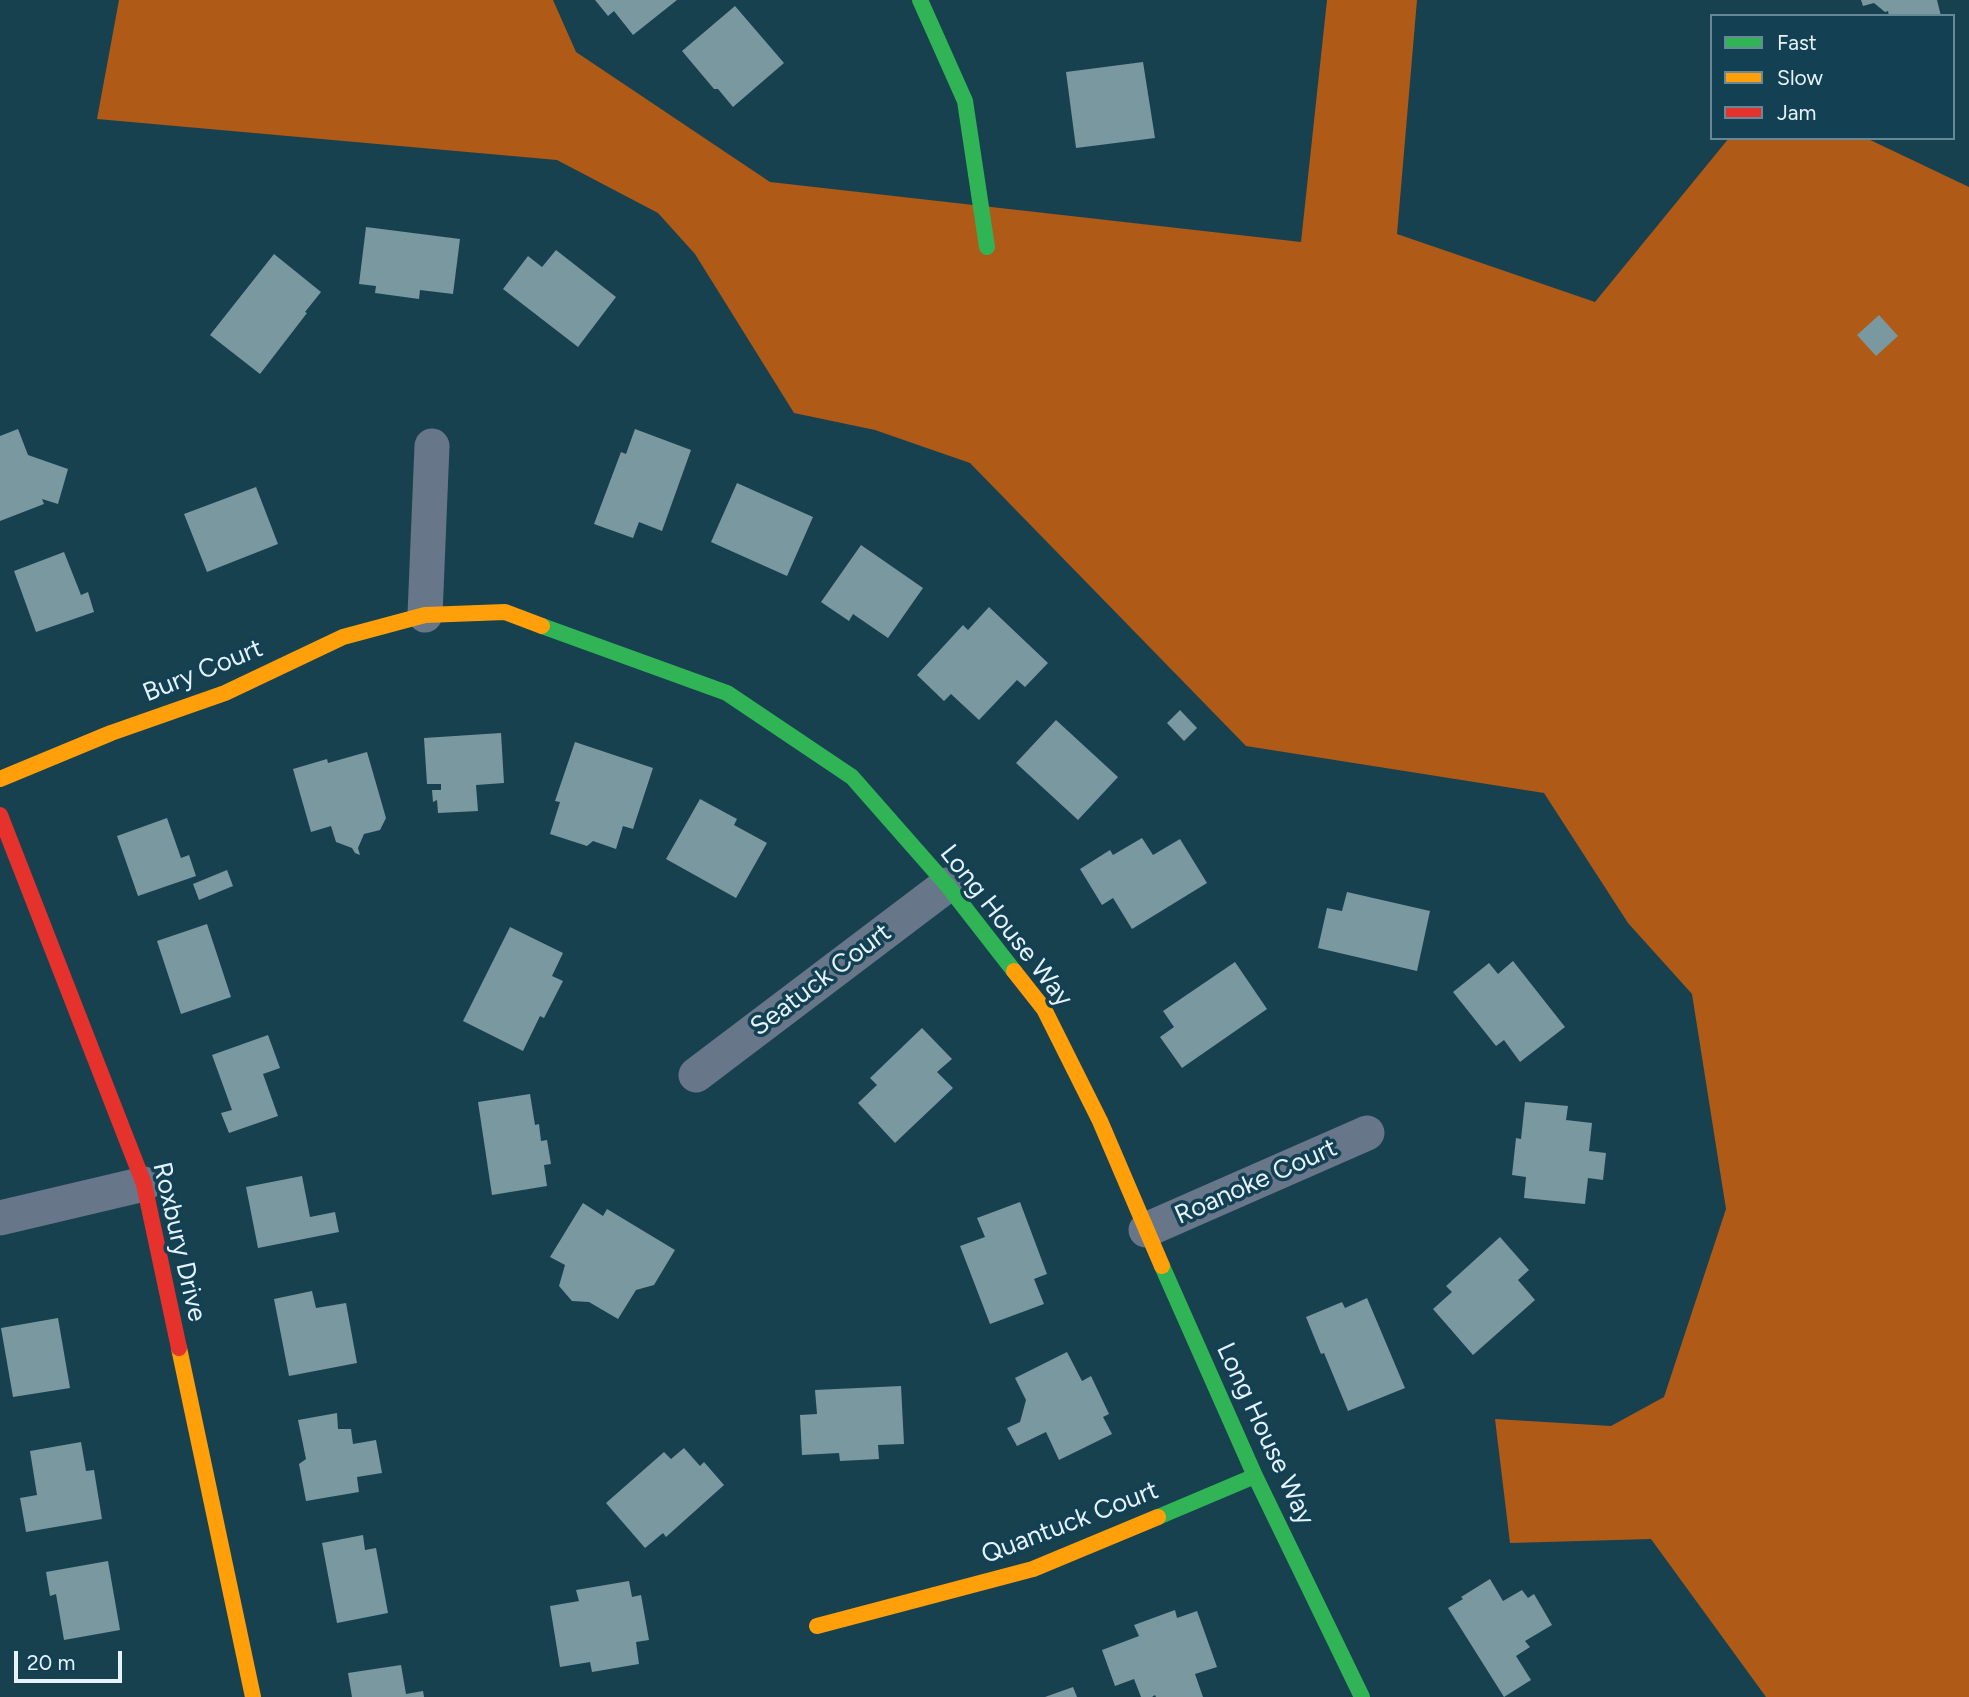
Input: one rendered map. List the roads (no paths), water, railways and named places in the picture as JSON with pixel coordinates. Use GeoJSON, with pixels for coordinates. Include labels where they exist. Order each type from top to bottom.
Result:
{"type":"FeatureCollection","features":[{"type":"Feature","properties":{"kind":"street"},"geometry":{"type":"LineString","coordinates":[[920,0],[965,102],[986,247]]}},
{"type":"Feature","properties":{"kind":"street"},"geometry":{"type":"LineString","coordinates":[[425,615],[432,446]]}},
{"type":"Feature","properties":{"kind":"street","name":"Long House Way"},"geometry":{"type":"LineString","coordinates":[[425,615],[505,612],[727,693],[852,777],[947,885],[1044,1009],[1100,1121],[1255,1476],[1362,1697]]}},
{"type":"Feature","properties":{"kind":"street","name":"Bury Court"},"geometry":{"type":"LineString","coordinates":[[0,779],[111,733],[225,693],[343,637],[425,615]]}},
{"type":"Feature","properties":{"kind":"street","name":"Roxbury Drive"},"geometry":{"type":"LineString","coordinates":[[0,815],[144,1184],[253,1697]]}},
{"type":"Feature","properties":{"kind":"street","name":"Seatuck Court"},"geometry":{"type":"LineString","coordinates":[[696,1075],[947,885]]}},
{"type":"Feature","properties":{"kind":"street","name":"Roanoke Court"},"geometry":{"type":"LineString","coordinates":[[1146,1230],[1367,1133]]}},
{"type":"Feature","properties":{"kind":"street"},"geometry":{"type":"LineString","coordinates":[[0,1218],[144,1184]]}},
{"type":"Feature","properties":{"kind":"street","name":"Quantuck Court"},"geometry":{"type":"LineString","coordinates":[[817,1626],[1033,1569],[1255,1476]]}}]}
